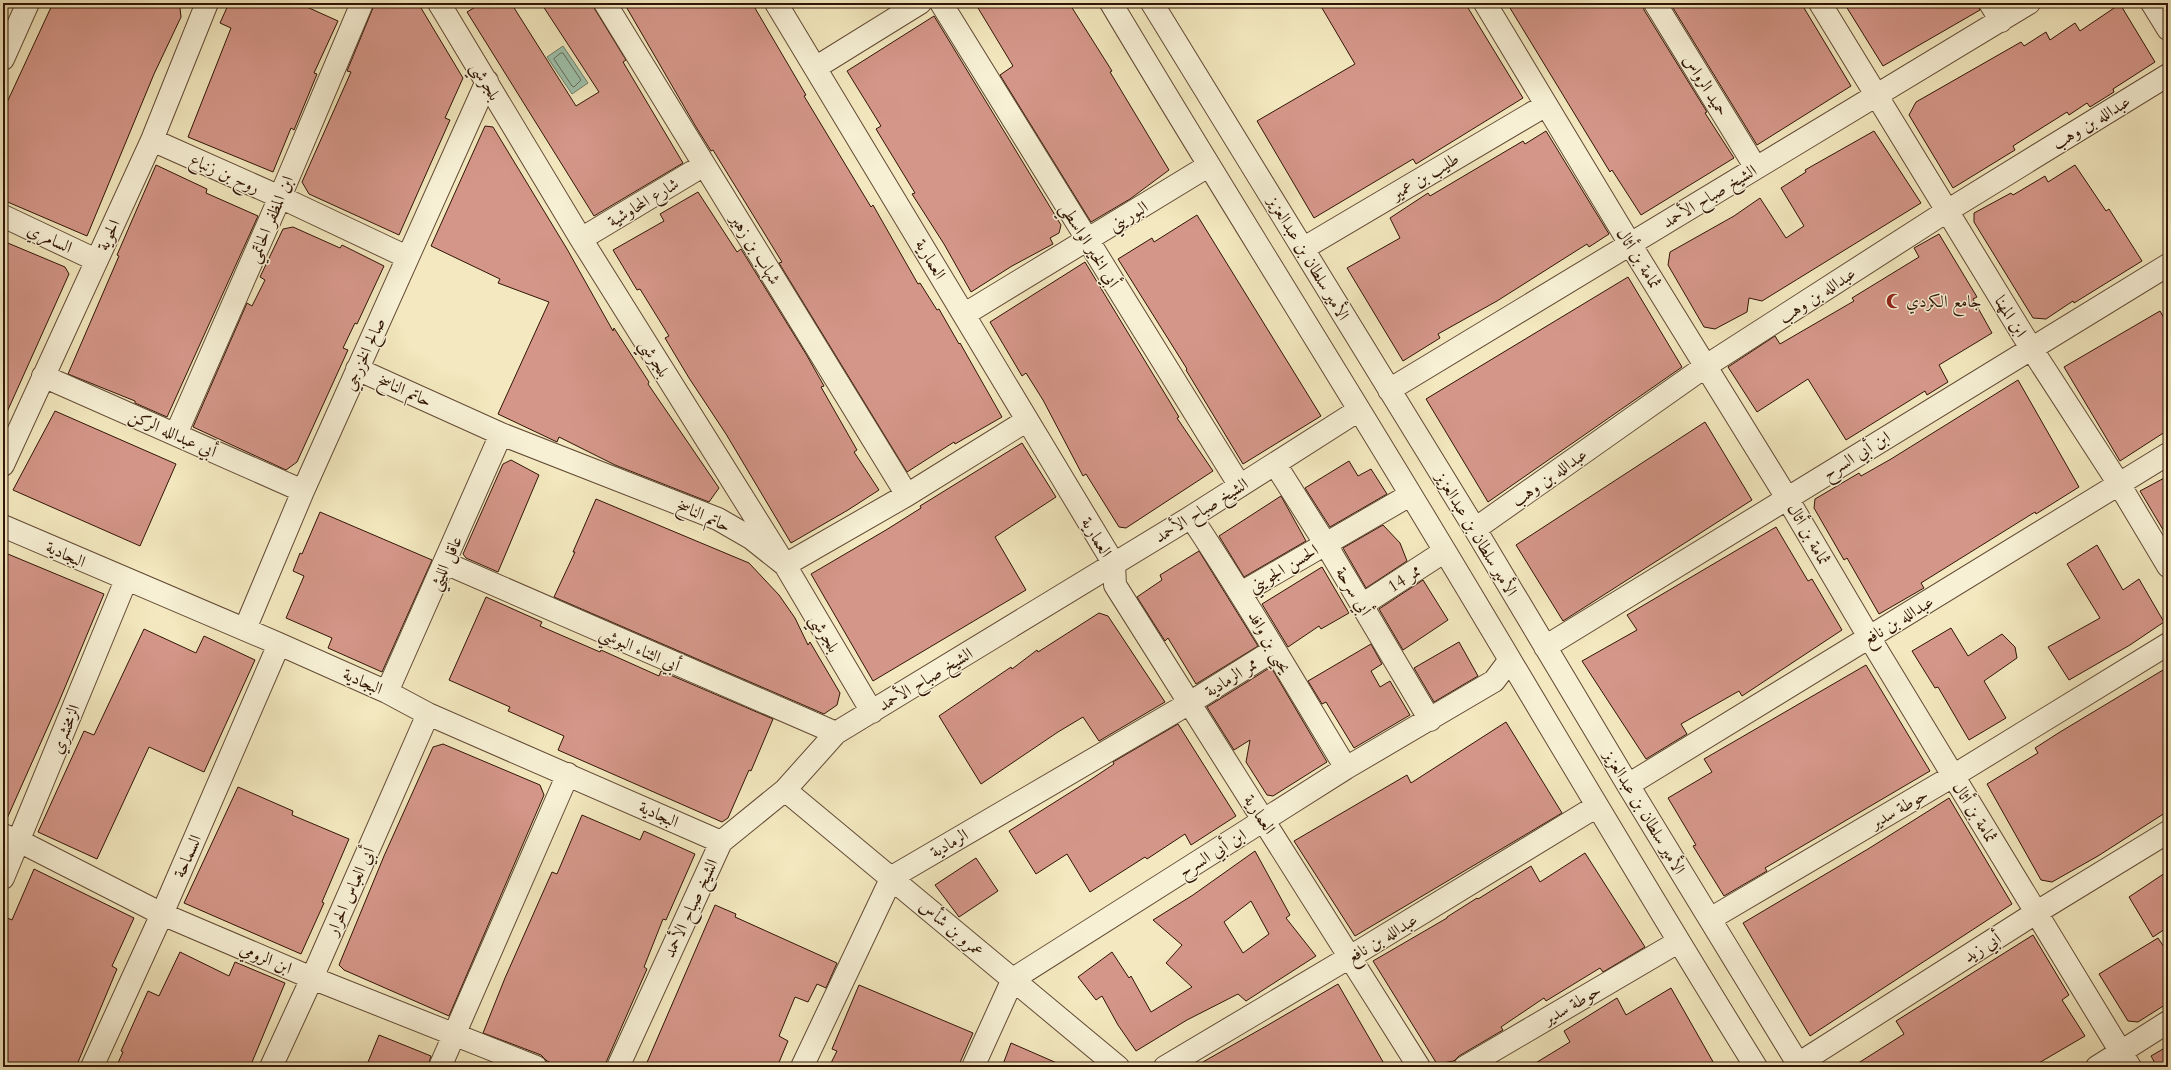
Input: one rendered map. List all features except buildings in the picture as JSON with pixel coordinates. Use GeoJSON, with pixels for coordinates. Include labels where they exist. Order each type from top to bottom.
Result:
{"type":"FeatureCollection","features":[{"type":"Feature","properties":{"kind":"street"},"geometry":{"type":"LineString","coordinates":[[3,59],[28,3]]}},
{"type":"Feature","properties":{"kind":"street","name":"الحوية"},"geometry":{"type":"LineString","coordinates":[[3,465],[152,140],[207,3]]}},
{"type":"Feature","properties":{"kind":"street","name":"ابن المظفر الحاتمي"},"geometry":{"type":"LineString","coordinates":[[176,434],[280,197],[362,3]]}},
{"type":"Feature","properties":{"kind":"street","name":"بلجرشي"},"geometry":{"type":"LineString","coordinates":[[439,3],[581,239],[785,565],[872,712]]}},
{"type":"Feature","properties":{"kind":"street","name":"شهاب بن زهير"},"geometry":{"type":"LineString","coordinates":[[605,3],[907,495]]}},
{"type":"Feature","properties":{"kind":"street","name":"العمارية"},"geometry":{"type":"LineString","coordinates":[[776,3],[965,314],[1026,421],[1114,564],[1115,585],[1188,704],[1264,821],[1419,1067]]}},
{"type":"Feature","properties":{"kind":"street"},"geometry":{"type":"LineString","coordinates":[[815,68],[920,3]]}},
{"type":"Feature","properties":{"kind":"street","name":"أبي الخير الواسطي"},"geometry":{"type":"LineString","coordinates":[[941,3],[1240,486]]}},
{"type":"Feature","properties":{"kind":"street"},"geometry":{"type":"LineString","coordinates":[[1111,3],[1208,166],[1445,551],[1509,661],[1678,942],[1756,1067]]}},
{"type":"Feature","properties":{"kind":"street","name":"ثمامة بن أثال"},"geometry":{"type":"LineString","coordinates":[[1485,3],[1630,244],[1787,498],[1869,637],[2125,1059]]}},
{"type":"Feature","properties":{"kind":"street","name":"حميد الرواس"},"geometry":{"type":"LineString","coordinates":[[1655,3],[1756,168]]}},
{"type":"Feature","properties":{"kind":"street","name":"ابن المهنا"},"geometry":{"type":"LineString","coordinates":[[1820,3],[2031,348],[2119,484],[2168,566]]}},
{"type":"Feature","properties":{"kind":"street","name":"الشيخ صباح الأحمد"},"geometry":{"type":"LineString","coordinates":[[1389,390],[1877,95],[1996,12],[2029,3]]}},
{"type":"Feature","properties":{"kind":"street"},"geometry":{"type":"LineString","coordinates":[[2152,3],[2168,29]]}},
{"type":"Feature","properties":{"kind":"street","name":"الأمير سلطان بن عبدالعزيز"},"geometry":{"type":"LineString","coordinates":[[1157,5],[1389,390],[1475,529],[1628,785],[1799,1065]]}},
{"type":"Feature","properties":{"kind":"street","name":"عبدالله بن وهب"},"geometry":{"type":"LineString","coordinates":[[1475,529],[1706,366],[1947,211],[2168,76]]}},
{"type":"Feature","properties":{"kind":"street","name":"صالح الخزرجي"},"geometry":{"type":"LineString","coordinates":[[245,629],[303,491],[487,81]]}},
{"type":"Feature","properties":{"kind":"street","name":"طليب بن عمير"},"geometry":{"type":"LineString","coordinates":[[1304,248],[1546,105]]}},
{"type":"Feature","properties":{"kind":"street","name":"روح بن زنباع"},"geometry":{"type":"LineString","coordinates":[[152,140],[280,197],[407,257]]}},
{"type":"Feature","properties":{"kind":"street","name":"شارع المحاوشية"},"geometry":{"type":"LineString","coordinates":[[581,239],[704,165]]}},
{"type":"Feature","properties":{"kind":"street","name":"البوريني"},"geometry":{"type":"LineString","coordinates":[[965,314],[1208,166]]}},
{"type":"Feature","properties":{"kind":"street","name":"السامري"},"geometry":{"type":"LineString","coordinates":[[3,216],[96,260]]}},
{"type":"Feature","properties":{"kind":"street","name":"ابن أبي السرح"},"geometry":{"type":"LineString","coordinates":[[1545,647],[2168,265]]}},
{"type":"Feature","properties":{"kind":"street","name":"حاتم الناسخ"},"geometry":{"type":"LineString","coordinates":[[357,369],[501,434],[718,519],[751,538],[785,565]]}},
{"type":"Feature","properties":{"kind":"street","name":"أبي عبدالله الركن"},"geometry":{"type":"LineString","coordinates":[[43,376],[303,491]]}},
{"type":"Feature","properties":{"kind":"street","name":"الشيخ صباح الأحمد"},"geometry":{"type":"LineString","coordinates":[[618,1067],[721,842],[785,790],[836,733],[1191,517],[1359,410]]}},
{"type":"Feature","properties":{"kind":"street"},"geometry":{"type":"LineString","coordinates":[[785,565],[907,495],[1026,421]]}},
{"type":"Feature","properties":{"kind":"street","name":"عاقل الليثي"},"geometry":{"type":"LineString","coordinates":[[387,692],[501,434]]}},
{"type":"Feature","properties":{"kind":"street","name":"عبدالله بن نافع"},"geometry":{"type":"LineString","coordinates":[[1628,785],[2168,454]]}},
{"type":"Feature","properties":{"kind":"street","name":"أبي سرحة"},"geometry":{"type":"LineString","coordinates":[[1275,464],[1325,543],[1430,720]]}},
{"type":"Feature","properties":{"kind":"street","name":"الحسن الجويني"},"geometry":{"type":"LineString","coordinates":[[1241,593],[1410,495]]}},
{"type":"Feature","properties":{"kind":"street","name":"يحيى بن وافد"},"geometry":{"type":"LineString","coordinates":[[1191,517],[1241,593],[1346,768]]}},
{"type":"Feature","properties":{"kind":"street","name":"البجادية"},"geometry":{"type":"LineString","coordinates":[[3,526],[126,580],[245,629],[387,692],[428,714],[721,842]]}},
{"type":"Feature","properties":{"kind":"street","name":"ممر 14"},"geometry":{"type":"LineString","coordinates":[[1362,605],[1445,551]]}},
{"type":"Feature","properties":{"kind":"street","name":"أبي الثناء البوشي"},"geometry":{"type":"LineString","coordinates":[[445,563],[836,733]]}},
{"type":"Feature","properties":{"kind":"street","name":"الزمخشري"},"geometry":{"type":"LineString","coordinates":[[3,878],[11,838],[126,580]]}},
{"type":"Feature","properties":{"kind":"street","name":"السماحة"},"geometry":{"type":"LineString","coordinates":[[92,1067],[162,914],[279,644]]}},
{"type":"Feature","properties":{"kind":"street","name":"حوطة سدير"},"geometry":{"type":"LineString","coordinates":[[1710,919],[1953,776],[2168,644]]}},
{"type":"Feature","properties":{"kind":"street","name":"ممر الرمادية"},"geometry":{"type":"LineString","coordinates":[[1188,704],[1274,650]]}},
{"type":"Feature","properties":{"kind":"street","name":"ابن أبي السرح"},"geometry":{"type":"LineString","coordinates":[[1013,979],[1346,768],[1494,681],[1509,661]]}},
{"type":"Feature","properties":{"kind":"street","name":"الرمادية"},"geometry":{"type":"LineString","coordinates":[[892,877],[1188,704]]}},
{"type":"Feature","properties":{"kind":"street","name":"أبي العباس الحرار"},"geometry":{"type":"LineString","coordinates":[[271,1067],[312,978],[428,714]]}},
{"type":"Feature","properties":{"kind":"street"},"geometry":{"type":"LineString","coordinates":[[440,1067],[568,774]]}},
{"type":"Feature","properties":{"kind":"street","name":"عمرو بن شأس"},"geometry":{"type":"LineString","coordinates":[[785,790],[892,877],[1118,1067]]}},
{"type":"Feature","properties":{"kind":"street","name":"عبدالله بن نافع"},"geometry":{"type":"LineString","coordinates":[[1165,1067],[1350,957],[1597,806]]}},
{"type":"Feature","properties":{"kind":"street","name":"أبي زيد"},"geometry":{"type":"LineString","coordinates":[[1799,1065],[2037,912],[2168,832]]}},
{"type":"Feature","properties":{"kind":"street","name":"ابن الرومي"},"geometry":{"type":"LineString","coordinates":[[11,838],[162,914],[312,978],[454,1033],[536,1067]]}},
{"type":"Feature","properties":{"kind":"street"},"geometry":{"type":"LineString","coordinates":[[802,1067],[892,877]]}},
{"type":"Feature","properties":{"kind":"street","name":"حوطة سدير"},"geometry":{"type":"LineString","coordinates":[[1465,1067],[1678,942]]}},
{"type":"Feature","properties":{"kind":"street"},"geometry":{"type":"LineString","coordinates":[[973,1067],[1013,979]]}},
{"type":"Feature","properties":{"kind":"street"},"geometry":{"type":"LineString","coordinates":[[2097,1067],[2125,1059],[2168,1022]]}},
{"type":"Feature","properties":{"kind":"water"},"geometry":{"type":"Polygon","coordinates":[[[563,46],[588,83],[572,94],[547,57],[563,46]]]}},
{"type":"Feature","properties":{"kind":"place","name":"جامع الكردي"},"geometry":{"type":"Point","coordinates":[1894,301]}}]}
